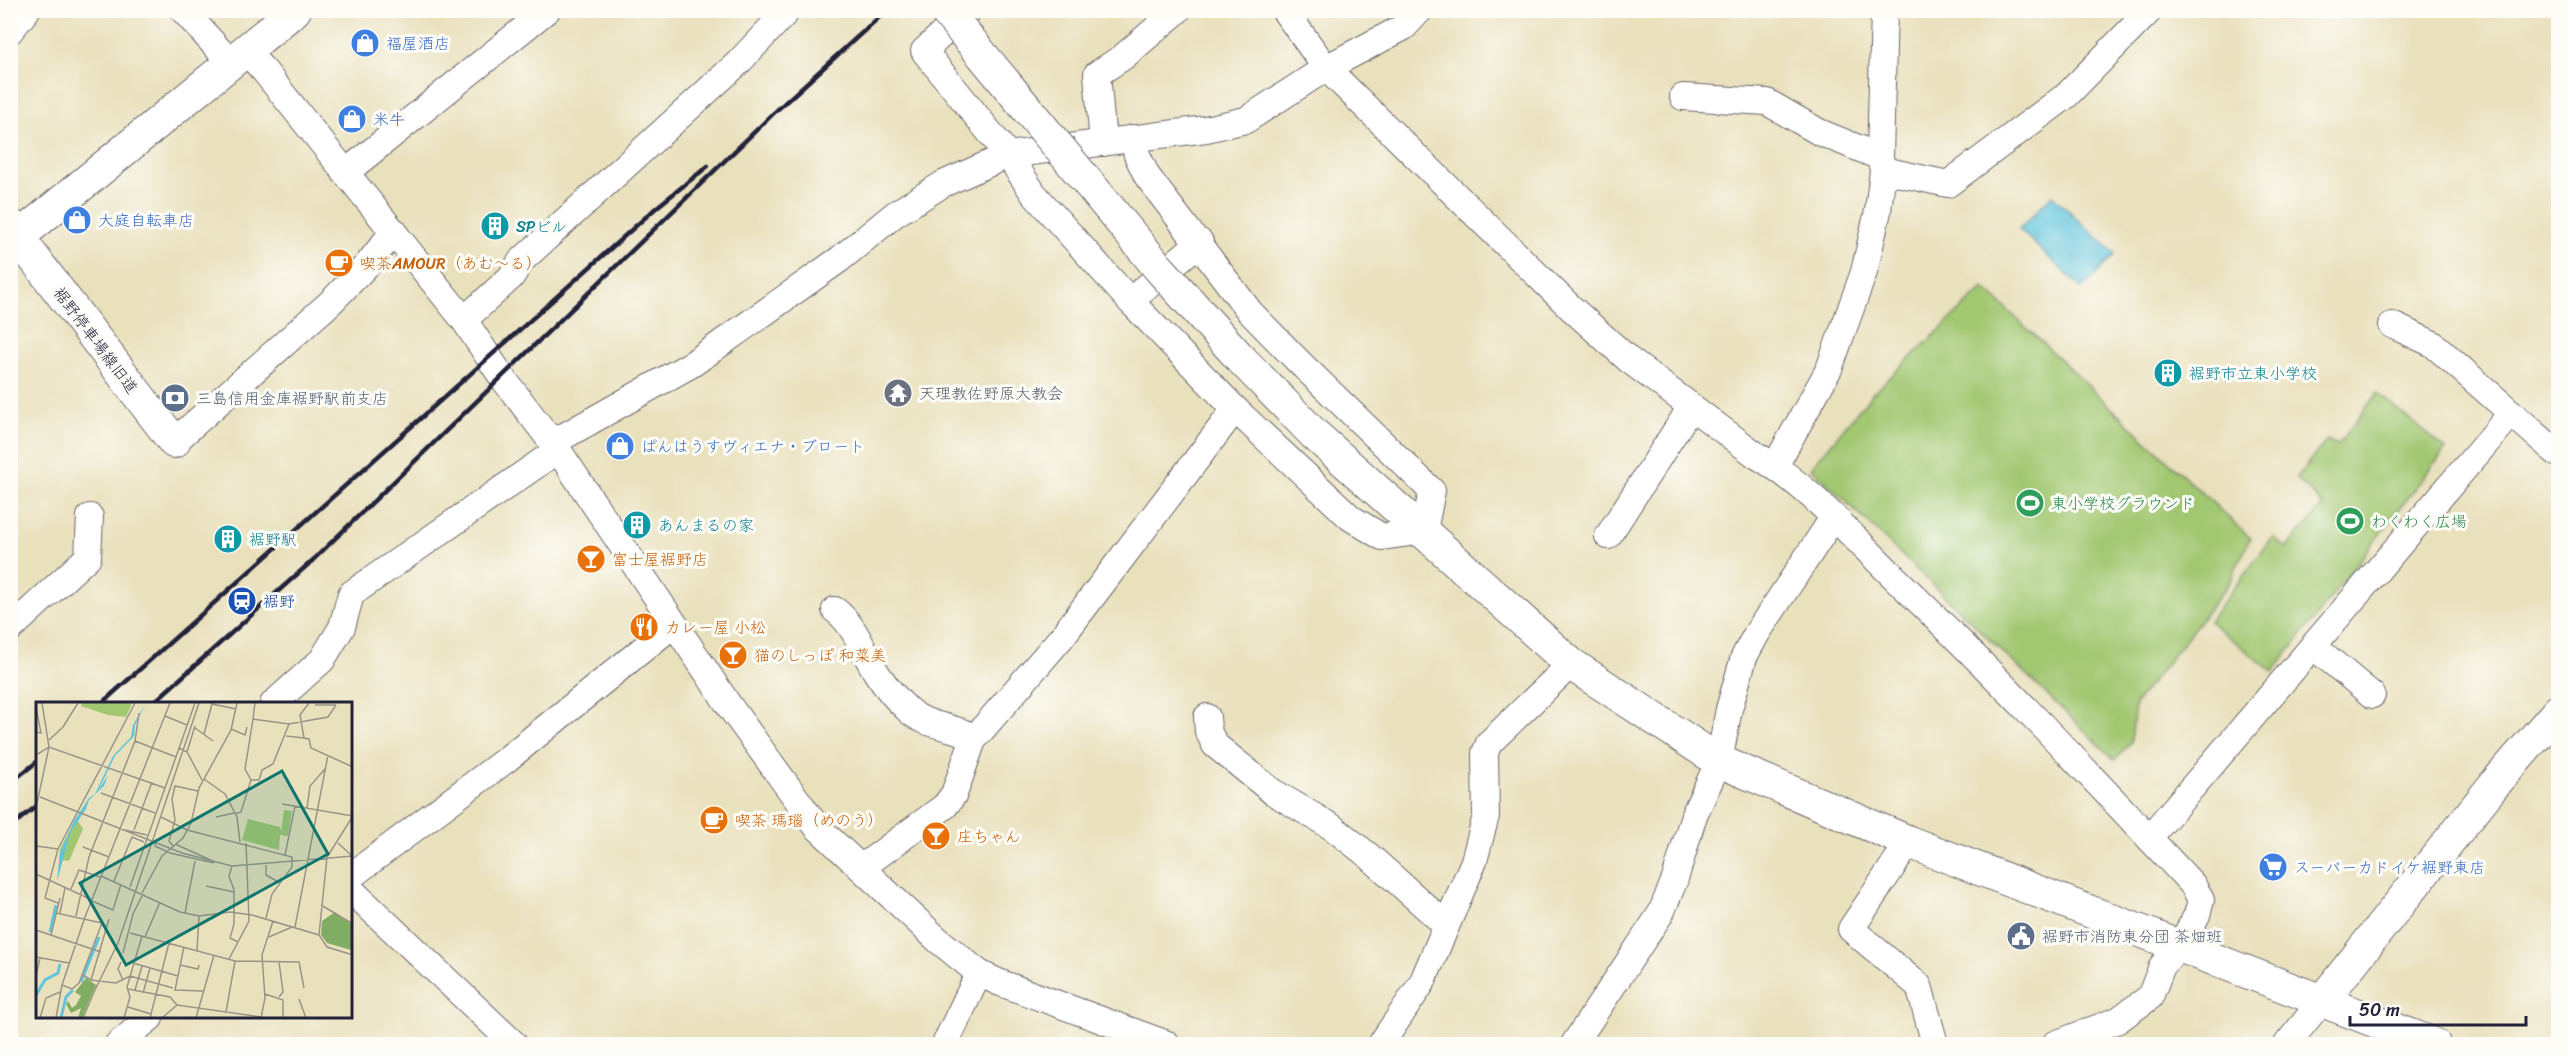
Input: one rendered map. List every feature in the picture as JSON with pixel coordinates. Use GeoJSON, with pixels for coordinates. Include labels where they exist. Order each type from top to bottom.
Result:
{"type":"FeatureCollection","features":[{"type":"Feature","properties":{"kind":"street"},"geometry":{"type":"LineString","coordinates":[[10,31],[27,10]]}},
{"type":"Feature","properties":{"kind":"street"},"geometry":{"type":"LineString","coordinates":[[183,10],[238,57],[345,173],[464,320],[502,377],[555,446],[729,707],[817,827],[938,940],[979,973],[1167,1044]]}},
{"type":"Feature","properties":{"kind":"street"},"geometry":{"type":"LineString","coordinates":[[13,235],[295,10]]}},
{"type":"Feature","properties":{"kind":"street"},"geometry":{"type":"LineString","coordinates":[[345,173],[547,10]]}},
{"type":"Feature","properties":{"kind":"street"},"geometry":{"type":"LineString","coordinates":[[464,320],[511,278],[521,261],[738,63],[788,10]]}},
{"type":"Feature","properties":{"kind":"street"},"geometry":{"type":"LineString","coordinates":[[945,10],[1158,267],[1241,359],[1314,434],[1571,664],[1719,761],[1909,842],[2434,1044]]}},
{"type":"Feature","properties":{"kind":"street"},"geometry":{"type":"LineString","coordinates":[[968,10],[924,51],[1008,155],[1034,194],[1130,301],[1235,409],[1351,518],[1382,537],[1424,531]]}},
{"type":"Feature","properties":{"kind":"street"},"geometry":{"type":"LineString","coordinates":[[1103,143],[1097,74],[1123,57],[1178,10]]}},
{"type":"Feature","properties":{"kind":"street"},"geometry":{"type":"LineString","coordinates":[[1284,10],[1326,68],[1570,307],[1629,360],[1774,466],[1833,518],[1954,634],[2193,885],[2201,900],[2197,915],[2180,946],[2162,966],[2150,997],[2118,1020],[2055,1044]]}},
{"type":"Feature","properties":{"kind":"street"},"geometry":{"type":"LineString","coordinates":[[275,702],[322,660],[342,627],[351,594],[555,446],[692,364],[840,259],[895,214],[943,184],[1008,155],[1206,129],[1246,120],[1326,68],[1404,27],[1420,10]]}},
{"type":"Feature","properties":{"kind":"street"},"geometry":{"type":"LineString","coordinates":[[1774,466],[1829,369],[1864,272],[1878,211],[1882,164],[1884,10]]}},
{"type":"Feature","properties":{"kind":"street"},"geometry":{"type":"LineString","coordinates":[[1683,97],[1767,102],[1882,164],[1948,184],[2067,95],[2150,10]]}},
{"type":"Feature","properties":{"kind":"street"},"geometry":{"type":"LineString","coordinates":[[1133,138],[1137,155],[1147,176],[1258,320],[1432,490],[1424,531]]}},
{"type":"Feature","properties":{"kind":"street"},"geometry":{"type":"LineString","coordinates":[[174,442],[331,302],[368,264],[394,231]]}},
{"type":"Feature","properties":{"kind":"street","name":"裾野停車場線旧道"},"geometry":{"type":"LineString","coordinates":[[13,235],[174,442]]}},
{"type":"Feature","properties":{"kind":"street"},"geometry":{"type":"LineString","coordinates":[[1130,301],[1200,242]]}},
{"type":"Feature","properties":{"kind":"street"},"geometry":{"type":"LineString","coordinates":[[2392,325],[2433,344],[2559,454]]}},
{"type":"Feature","properties":{"kind":"street"},"geometry":{"type":"LineString","coordinates":[[1608,536],[1691,407]]}},
{"type":"Feature","properties":{"kind":"street"},"geometry":{"type":"LineString","coordinates":[[861,868],[945,806],[954,794],[975,738],[1061,638],[1235,409]]}},
{"type":"Feature","properties":{"kind":"street"},"geometry":{"type":"LineString","coordinates":[[2149,838],[2511,414]]}},
{"type":"Feature","properties":{"kind":"street"},"geometry":{"type":"LineString","coordinates":[[10,629],[88,557],[90,517]]}},
{"type":"Feature","properties":{"kind":"street"},"geometry":{"type":"LineString","coordinates":[[1574,1044],[1661,913],[1675,879],[1694,815],[1719,761],[1729,709],[1744,657],[1757,633],[1833,518]]}},
{"type":"Feature","properties":{"kind":"street"},"geometry":{"type":"LineString","coordinates":[[835,610],[844,617],[855,632],[879,677],[909,711],[935,725],[965,732],[975,738]]}},
{"type":"Feature","properties":{"kind":"street"},"geometry":{"type":"LineString","coordinates":[[352,875],[507,759],[674,624]]}},
{"type":"Feature","properties":{"kind":"street"},"geometry":{"type":"LineString","coordinates":[[2313,646],[2372,695]]}},
{"type":"Feature","properties":{"kind":"street"},"geometry":{"type":"LineString","coordinates":[[1381,1044],[1422,983],[1474,861],[1486,816],[1485,753],[1489,742],[1571,664]]}},
{"type":"Feature","properties":{"kind":"street"},"geometry":{"type":"LineString","coordinates":[[2288,1044],[2493,786],[2559,711]]}},
{"type":"Feature","properties":{"kind":"street"},"geometry":{"type":"LineString","coordinates":[[1207,717],[1208,731],[1215,745],[1273,792],[1332,828],[1369,856],[1446,925]]}},
{"type":"Feature","properties":{"kind":"street"},"geometry":{"type":"LineString","coordinates":[[1909,842],[1851,929],[1919,986],[1935,1044]]}},
{"type":"Feature","properties":{"kind":"street"},"geometry":{"type":"LineString","coordinates":[[352,891],[514,1044]]}},
{"type":"Feature","properties":{"kind":"street"},"geometry":{"type":"LineString","coordinates":[[945,1044],[979,973]]}},
{"type":"Feature","properties":{"kind":"street"},"geometry":{"type":"LineString","coordinates":[[120,1032],[146,1019]]}},
{"type":"Feature","properties":{"kind":"green space","name":"東小学校グラウンド"},"geometry":{"type":"Polygon","coordinates":[[[1984,288],[2250,538],[2229,583],[2135,704],[2131,742],[2115,760],[1811,468],[1872,394],[1984,288]]]}},
{"type":"Feature","properties":{"kind":"green space","name":"わくわく広場"},"geometry":{"type":"Polygon","coordinates":[[[2377,393],[2446,449],[2273,672],[2209,621],[2273,537],[2287,548],[2323,505],[2296,478],[2327,440],[2338,445],[2377,393]]]}},
{"type":"Feature","properties":{"kind":"water"},"geometry":{"type":"Polygon","coordinates":[[[2052,195],[2115,254],[2082,289],[2019,229],[2052,195]]]}},
{"type":"Feature","properties":{"kind":"railway"},"geometry":{"type":"LineString","coordinates":[[154,702],[312,561],[778,109],[887,10]]}},
{"type":"Feature","properties":{"kind":"railway"},"geometry":{"type":"LineString","coordinates":[[103,702],[657,207],[708,166]]}},
{"type":"Feature","properties":{"kind":"railway"},"geometry":{"type":"LineString","coordinates":[[10,783],[36,763]]}},
{"type":"Feature","properties":{"kind":"railway"},"geometry":{"type":"LineString","coordinates":[[10,827],[36,807]]}},
{"type":"Feature","properties":{"kind":"place","name":"福屋酒店"},"geometry":{"type":"Point","coordinates":[365,43]}},
{"type":"Feature","properties":{"kind":"place","name":"米牛"},"geometry":{"type":"Point","coordinates":[352,119]}},
{"type":"Feature","properties":{"kind":"place","name":"大庭自転車店"},"geometry":{"type":"Point","coordinates":[77,220]}},
{"type":"Feature","properties":{"kind":"place","name":"SPビル"},"geometry":{"type":"Point","coordinates":[495,226]}},
{"type":"Feature","properties":{"kind":"place","name":"喫茶AMOUR（あむ〜る）"},"geometry":{"type":"Point","coordinates":[339,263]}},
{"type":"Feature","properties":{"kind":"place","name":"裾野市立東小学校"},"geometry":{"type":"Point","coordinates":[2168,373]}},
{"type":"Feature","properties":{"kind":"place","name":"天理教佐野原大教会"},"geometry":{"type":"Point","coordinates":[898,393]}},
{"type":"Feature","properties":{"kind":"place","name":"三島信用金庫裾野駅前支店"},"geometry":{"type":"Point","coordinates":[175,398]}},
{"type":"Feature","properties":{"kind":"place","name":"ぱんはうすヴィエナ・ブロート"},"geometry":{"type":"Point","coordinates":[620,446]}},
{"type":"Feature","properties":{"kind":"place","name":"東小学校グラウンド"},"geometry":{"type":"Point","coordinates":[2030,503]}},
{"type":"Feature","properties":{"kind":"place","name":"わくわく広場"},"geometry":{"type":"Point","coordinates":[2350,521]}},
{"type":"Feature","properties":{"kind":"place","name":"あんまるの家"},"geometry":{"type":"Point","coordinates":[637,525]}},
{"type":"Feature","properties":{"kind":"place","name":"裾野駅"},"geometry":{"type":"Point","coordinates":[228,539]}},
{"type":"Feature","properties":{"kind":"place","name":"富士屋裾野店"},"geometry":{"type":"Point","coordinates":[591,559]}},
{"type":"Feature","properties":{"kind":"place","name":"裾野"},"geometry":{"type":"Point","coordinates":[242,601]}},
{"type":"Feature","properties":{"kind":"place","name":"カレー屋 小松"},"geometry":{"type":"Point","coordinates":[644,627]}},
{"type":"Feature","properties":{"kind":"place","name":"猫のしっぽ 和菜美"},"geometry":{"type":"Point","coordinates":[733,655]}},
{"type":"Feature","properties":{"kind":"place","name":"喫茶 瑪瑙（めのう）"},"geometry":{"type":"Point","coordinates":[714,820]}},
{"type":"Feature","properties":{"kind":"place","name":"庄ちゃん"},"geometry":{"type":"Point","coordinates":[936,836]}},
{"type":"Feature","properties":{"kind":"place","name":"スーパーカドイケ裾野東店"},"geometry":{"type":"Point","coordinates":[2273,867]}},
{"type":"Feature","properties":{"kind":"place","name":"裾野市消防東分団 茶畑班"},"geometry":{"type":"Point","coordinates":[2021,936]}}]}
